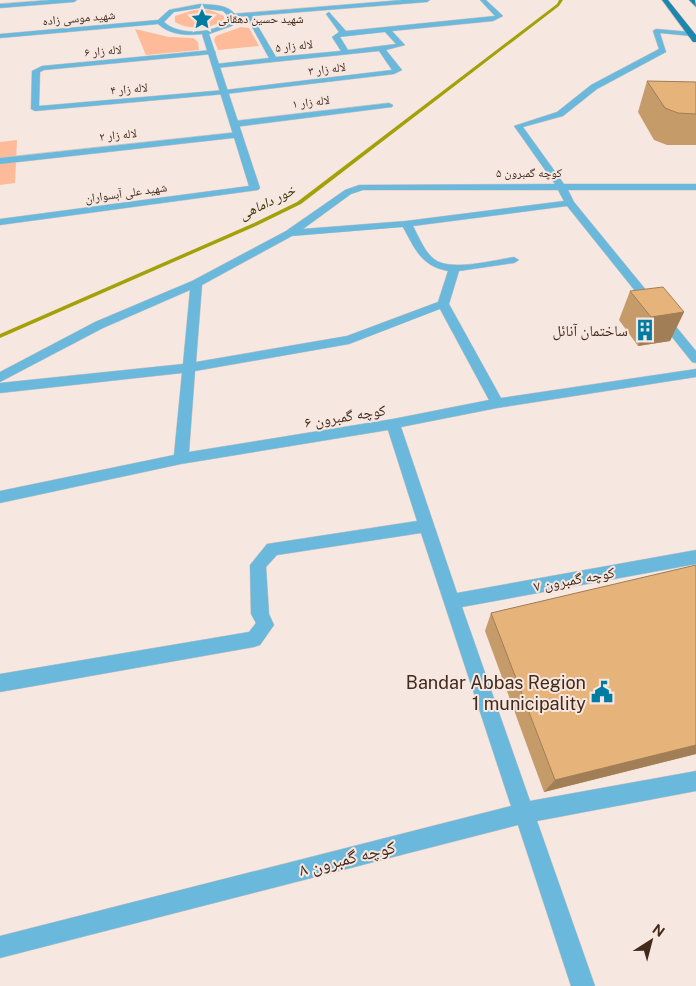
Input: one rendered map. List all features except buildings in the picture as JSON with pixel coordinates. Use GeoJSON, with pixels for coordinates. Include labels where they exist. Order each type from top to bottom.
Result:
{"type":"FeatureCollection","features":[{"type":"Feature","properties":{"kind":"main road"},"geometry":{"type":"LineString","coordinates":[[665,0],[694,37]]}},
{"type":"Feature","properties":{"kind":"main road"},"geometry":{"type":"LineString","coordinates":[[692,0],[696,5]]}},
{"type":"Feature","properties":{"kind":"street"},"geometry":{"type":"LineString","coordinates":[[0,6],[74,0]]}},
{"type":"Feature","properties":{"kind":"street"},"geometry":{"type":"LineString","coordinates":[[234,15],[233,23],[226,27],[205,32],[169,30],[162,26],[160,22],[167,13],[193,3],[222,8],[234,15],[427,0]]}},
{"type":"Feature","properties":{"kind":"street"},"geometry":{"type":"LineString","coordinates":[[346,52],[336,37],[344,34],[386,29],[493,19],[500,16],[484,1]]}},
{"type":"Feature","properties":{"kind":"street"},"geometry":{"type":"LineString","coordinates":[[248,14],[274,60]]}},
{"type":"Feature","properties":{"kind":"street"},"geometry":{"type":"LineString","coordinates":[[329,14],[344,34]]}},
{"type":"Feature","properties":{"kind":"street","name":"شهید موسی زاده"},"geometry":{"type":"LineString","coordinates":[[0,36],[160,22]]}},
{"type":"Feature","properties":{"kind":"street","name":"لاله زار ۵"},"geometry":{"type":"LineString","coordinates":[[216,66],[401,45],[386,29]]}},
{"type":"Feature","properties":{"kind":"street"},"geometry":{"type":"LineString","coordinates":[[694,37],[656,31],[663,50],[594,87],[560,114],[518,126],[570,203],[696,359]]}},
{"type":"Feature","properties":{"kind":"street"},"geometry":{"type":"LineString","coordinates":[[205,32],[238,135]]}},
{"type":"Feature","properties":{"kind":"street","name":"لاله زار ۳"},"geometry":{"type":"LineString","coordinates":[[224,92],[397,71],[378,49]]}},
{"type":"Feature","properties":{"kind":"street","name":"لاله زار ۶"},"geometry":{"type":"LineString","coordinates":[[35,109],[36,71],[42,68],[212,52]]}},
{"type":"Feature","properties":{"kind":"street","name":"لاله زار ۴"},"geometry":{"type":"LineString","coordinates":[[35,109],[224,92]]}},
{"type":"Feature","properties":{"kind":"street","name":"لاله زار ۱"},"geometry":{"type":"LineString","coordinates":[[235,124],[389,105]]}},
{"type":"Feature","properties":{"kind":"street","name":"لاله زار ۲"},"geometry":{"type":"LineString","coordinates":[[0,161],[238,135]]}},
{"type":"Feature","properties":{"kind":"street","name":"شهید علی آبسواران"},"geometry":{"type":"LineString","coordinates":[[0,222],[255,188],[238,135]]}},
{"type":"Feature","properties":{"kind":"street","name":"کوچه گمبرون ۵"},"geometry":{"type":"LineString","coordinates":[[290,233],[348,192],[362,187],[696,187]]}},
{"type":"Feature","properties":{"kind":"street"},"geometry":{"type":"LineString","coordinates":[[0,378],[99,324],[196,283],[290,233],[406,224],[570,203]]}},
{"type":"Feature","properties":{"kind":"street"},"geometry":{"type":"LineString","coordinates":[[406,224],[431,262],[443,267],[454,268],[514,260]]}},
{"type":"Feature","properties":{"kind":"street"},"geometry":{"type":"LineString","coordinates":[[454,268],[443,304],[497,403]]}},
{"type":"Feature","properties":{"kind":"street"},"geometry":{"type":"LineString","coordinates":[[181,459],[187,368],[196,283]]}},
{"type":"Feature","properties":{"kind":"street"},"geometry":{"type":"LineString","coordinates":[[0,388],[187,368],[349,340],[443,304]]}},
{"type":"Feature","properties":{"kind":"street","name":"کوچه گمبرون ۶"},"geometry":{"type":"LineString","coordinates":[[0,497],[181,459],[394,424],[497,403],[696,372]]}},
{"type":"Feature","properties":{"kind":"street"},"geometry":{"type":"LineString","coordinates":[[394,424],[426,526],[583,986]]}},
{"type":"Feature","properties":{"kind":"street"},"geometry":{"type":"LineString","coordinates":[[0,683],[254,639],[265,625],[260,614],[258,565],[273,550],[426,526]]}},
{"type":"Feature","properties":{"kind":"street","name":"کوچه گمبرون ۷"},"geometry":{"type":"LineString","coordinates":[[452,601],[696,557]]}},
{"type":"Feature","properties":{"kind":"street","name":"کوچه گمبرون ۸"},"geometry":{"type":"LineString","coordinates":[[0,946],[523,813],[696,781]]}},
{"type":"Feature","properties":{"kind":"shaded area"},"geometry":{"type":"Polygon","coordinates":[[[194,10],[210,10],[224,16],[224,19],[214,25],[200,28],[180,25],[175,22],[175,16],[194,10]]]}},
{"type":"Feature","properties":{"kind":"shaded area"},"geometry":{"type":"Polygon","coordinates":[[[241,27],[249,28],[259,46],[218,50],[214,40],[216,36],[241,27]]]}},
{"type":"Feature","properties":{"kind":"shaded area"},"geometry":{"type":"Polygon","coordinates":[[[135,29],[169,37],[193,38],[198,42],[199,50],[146,55],[135,29]]]}},
{"type":"Feature","properties":{"kind":"shaded area"},"geometry":{"type":"Polygon","coordinates":[[[17,140],[15,183],[0,185],[0,142],[17,140]]]}},
{"type":"Feature","properties":{"kind":"waterway","name":"خور داماهی"},"geometry":{"type":"LineString","coordinates":[[0,336],[256,224],[299,203],[558,5],[561,0]]}},
{"type":"Feature","properties":{"kind":"place","name":"شهید حسین دهقانی"},"geometry":{"type":"Point","coordinates":[202,19]}},
{"type":"Feature","properties":{"kind":"place","name":"ساختمان آنائل"},"geometry":{"type":"Point","coordinates":[645,330]}},
{"type":"Feature","properties":{"kind":"place","name":"Bandar Abbas Region 1 municipality"},"geometry":{"type":"Point","coordinates":[602,692]}}]}
